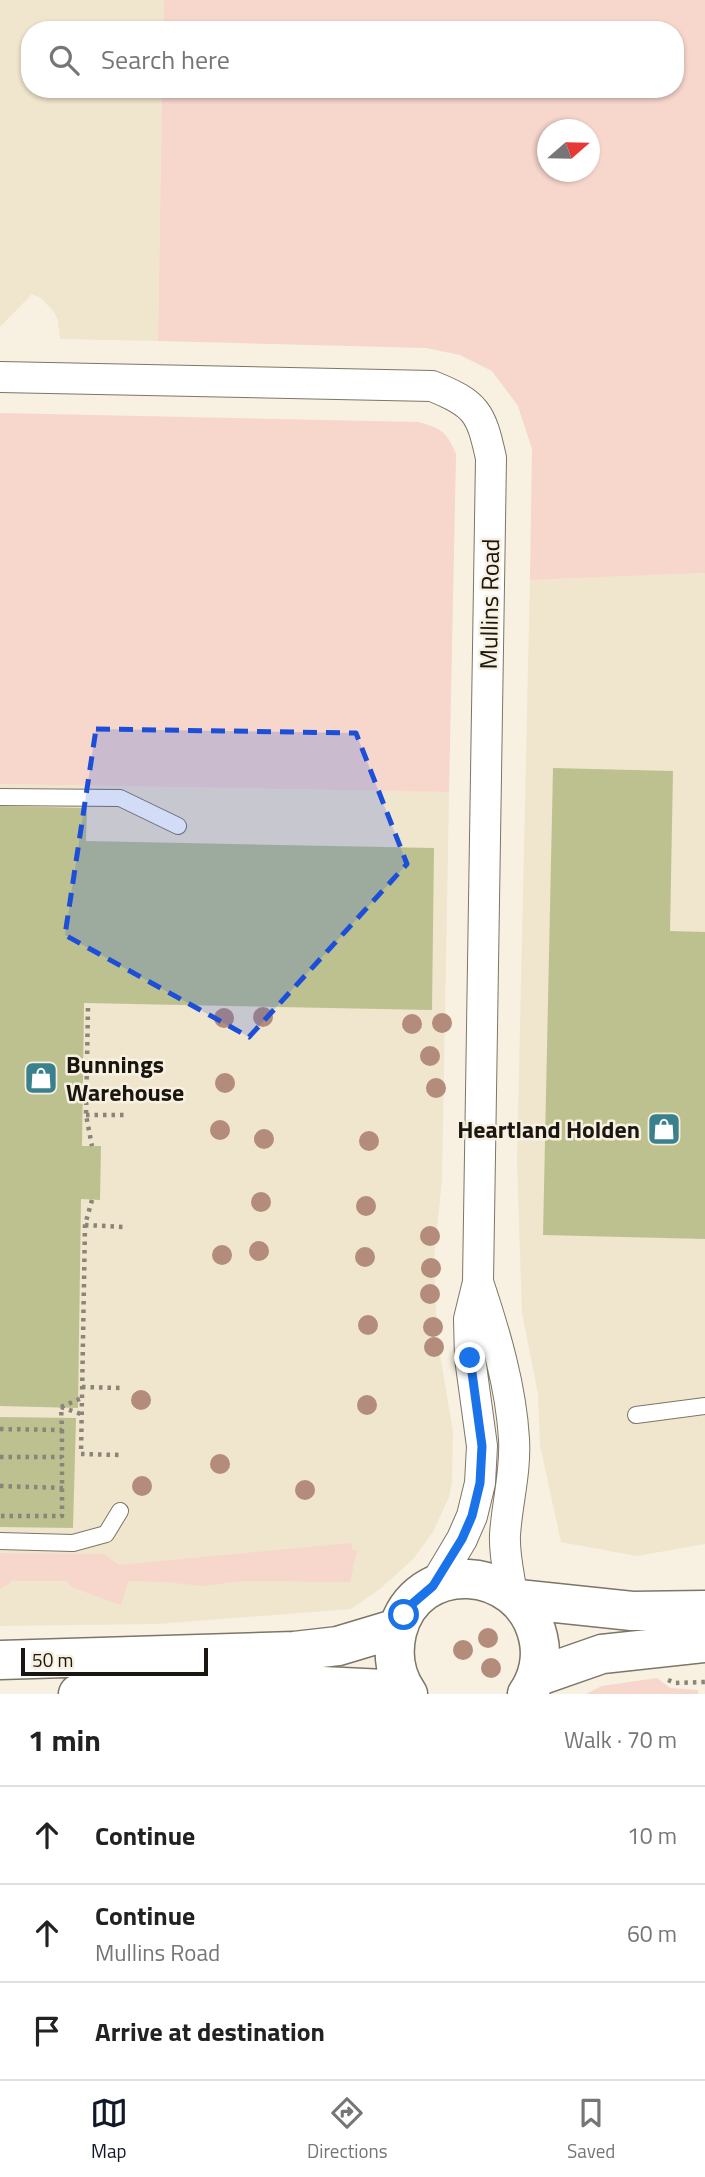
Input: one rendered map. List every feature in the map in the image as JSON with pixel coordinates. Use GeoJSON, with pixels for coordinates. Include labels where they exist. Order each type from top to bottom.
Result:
{"type":"FeatureCollection","features":[{"type":"Feature","properties":{"kind":"main road"},"geometry":{"type":"LineString","coordinates":[[407,1692],[400,1679],[394,1653],[398,1628],[412,1604],[433,1586],[460,1579],[474,1579],[487,1581],[515,1596],[632,1611],[705,1609]]}},
{"type":"Feature","properties":{"kind":"main road"},"geometry":{"type":"LineString","coordinates":[[515,1596],[536,1627],[540,1643],[540,1660],[531,1685]]}},
{"type":"Feature","properties":{"kind":"main road"},"geometry":{"type":"LineString","coordinates":[[0,1660],[294,1651],[338,1646],[398,1628]]}},
{"type":"Feature","properties":{"kind":"main road"},"geometry":{"type":"LineString","coordinates":[[531,1685],[602,1654],[705,1643]]}},
{"type":"Feature","properties":{"kind":"main road"},"geometry":{"type":"LineString","coordinates":[[78,1694],[301,1685],[407,1692]]}},
{"type":"Feature","properties":{"kind":"street","name":"Mullins Road"},"geometry":{"type":"LineString","coordinates":[[0,377],[432,386],[462,398],[483,423],[491,458],[478,1282],[469,1319],[470,1358],[482,1446],[480,1483],[472,1516],[462,1539],[433,1586]]}},
{"type":"Feature","properties":{"kind":"street","name":"Mullins Road"},"geometry":{"type":"LineString","coordinates":[[478,1282],[510,1401],[514,1474],[505,1537],[515,1596]]}},
{"type":"Feature","properties":{"kind":"lane"},"geometry":{"type":"LineString","coordinates":[[0,797],[120,798],[178,826]]}},
{"type":"Feature","properties":{"kind":"lane"},"geometry":{"type":"LineString","coordinates":[[636,1415],[705,1406]]}},
{"type":"Feature","properties":{"kind":"lane"},"geometry":{"type":"LineString","coordinates":[[0,1541],[73,1542],[106,1534],[120,1511]]}},
{"type":"Feature","properties":{"kind":"path"},"geometry":{"type":"LineString","coordinates":[[88,1008],[86,1115],[92,1146]]}},
{"type":"Feature","properties":{"kind":"path"},"geometry":{"type":"LineString","coordinates":[[86,1115],[125,1115]]}},
{"type":"Feature","properties":{"kind":"path"},"geometry":{"type":"LineString","coordinates":[[92,1200],[85,1225],[81,1454],[121,1455]]}},
{"type":"Feature","properties":{"kind":"path"},"geometry":{"type":"LineString","coordinates":[[85,1225],[124,1227]]}},
{"type":"Feature","properties":{"kind":"path"},"geometry":{"type":"LineString","coordinates":[[82,1387],[122,1388]]}},
{"type":"Feature","properties":{"kind":"path"},"geometry":{"type":"LineString","coordinates":[[61,1407],[82,1398]]}},
{"type":"Feature","properties":{"kind":"path"},"geometry":{"type":"LineString","coordinates":[[61,1407],[81,1414]]}},
{"type":"Feature","properties":{"kind":"path"},"geometry":{"type":"LineString","coordinates":[[0,1516],[62,1516],[61,1407]]}},
{"type":"Feature","properties":{"kind":"path"},"geometry":{"type":"LineString","coordinates":[[0,1429],[62,1430]]}},
{"type":"Feature","properties":{"kind":"path"},"geometry":{"type":"LineString","coordinates":[[0,1457],[62,1457]]}},
{"type":"Feature","properties":{"kind":"path"},"geometry":{"type":"LineString","coordinates":[[0,1486],[63,1488]]}},
{"type":"Feature","properties":{"kind":"highlighted area"},"geometry":{"type":"Polygon","coordinates":[[[96,729],[356,733],[407,864],[249,1037],[65,935],[96,729]]]}},
{"type":"Feature","properties":{"kind":"shaded area"},"geometry":{"type":"Polygon","coordinates":[[[0,0],[164,0],[163,21],[21,21],[21,98],[162,98],[158,341],[60,339],[58,320],[54,312],[41,298],[32,294],[0,327],[0,0]]]}},
{"type":"Feature","properties":{"kind":"shaded area"},"geometry":{"type":"Polygon","coordinates":[[[164,0],[705,0],[705,573],[530,580],[532,449],[518,406],[492,371],[460,355],[426,348],[158,341],[162,98],[684,98],[684,21],[163,21],[164,0]]]}},
{"type":"Feature","properties":{"kind":"shaded area"},"geometry":{"type":"Polygon","coordinates":[[[0,413],[418,422],[442,432],[456,454],[449,792],[0,784],[0,413]]]}},
{"type":"Feature","properties":{"kind":"shaded area"},"geometry":{"type":"Polygon","coordinates":[[[705,573],[705,1544],[637,1556],[561,1542],[540,1445],[538,1394],[522,1313],[517,1161],[530,580],[705,573]]]}},
{"type":"Feature","properties":{"kind":"shaded area"},"geometry":{"type":"Polygon","coordinates":[[[0,784],[449,792],[442,1179],[434,1260],[437,1337],[453,1432],[452,1482],[449,1497],[433,1532],[413,1559],[380,1589],[351,1609],[156,1624],[0,1626],[0,784]]]}},
{"type":"Feature","properties":{"kind":"shaded area"},"geometry":{"type":"Polygon","coordinates":[[[351,1543],[352,1550],[357,1550],[350,1582],[241,1581],[204,1586],[128,1581],[121,1605],[71,1587],[67,1581],[10,1581],[12,1582],[0,1589],[0,1553],[104,1554],[119,1565],[351,1543]]]}},
{"type":"Feature","properties":{"kind":"shaded area"},"geometry":{"type":"Polygon","coordinates":[[[657,1678],[670,1688],[698,1690],[698,1694],[586,1694],[602,1686],[657,1678]]]}},
{"type":"Feature","properties":{"kind":"building"},"geometry":{"type":"Polygon","coordinates":[[[553,768],[673,771],[670,931],[705,932],[705,1239],[543,1235],[553,768]]]}},
{"type":"Feature","properties":{"kind":"building","name":"Bunnings Warehouse"},"geometry":{"type":"Polygon","coordinates":[[[0,806],[87,808],[86,841],[434,848],[432,1010],[84,1003],[82,1146],[101,1146],[100,1200],[81,1199],[78,1408],[0,1406],[0,806]]]}},
{"type":"Feature","properties":{"kind":"building"},"geometry":{"type":"Polygon","coordinates":[[[0,1417],[76,1418],[73,1528],[0,1527],[0,1417]]]}},
{"type":"Feature","properties":{"kind":"place","name":"Bunnings Warehouse"},"geometry":{"type":"Point","coordinates":[41,1078]}},
{"type":"Feature","properties":{"kind":"place","name":"Heartland Holden"},"geometry":{"type":"Point","coordinates":[664,1129]}},
{"type":"Feature","properties":{"kind":"route"},"geometry":{"type":"LineString","coordinates":[[404,1615],[412,1604],[433,1586],[462,1539],[472,1516],[480,1483],[482,1446],[470,1358]]}}]}
